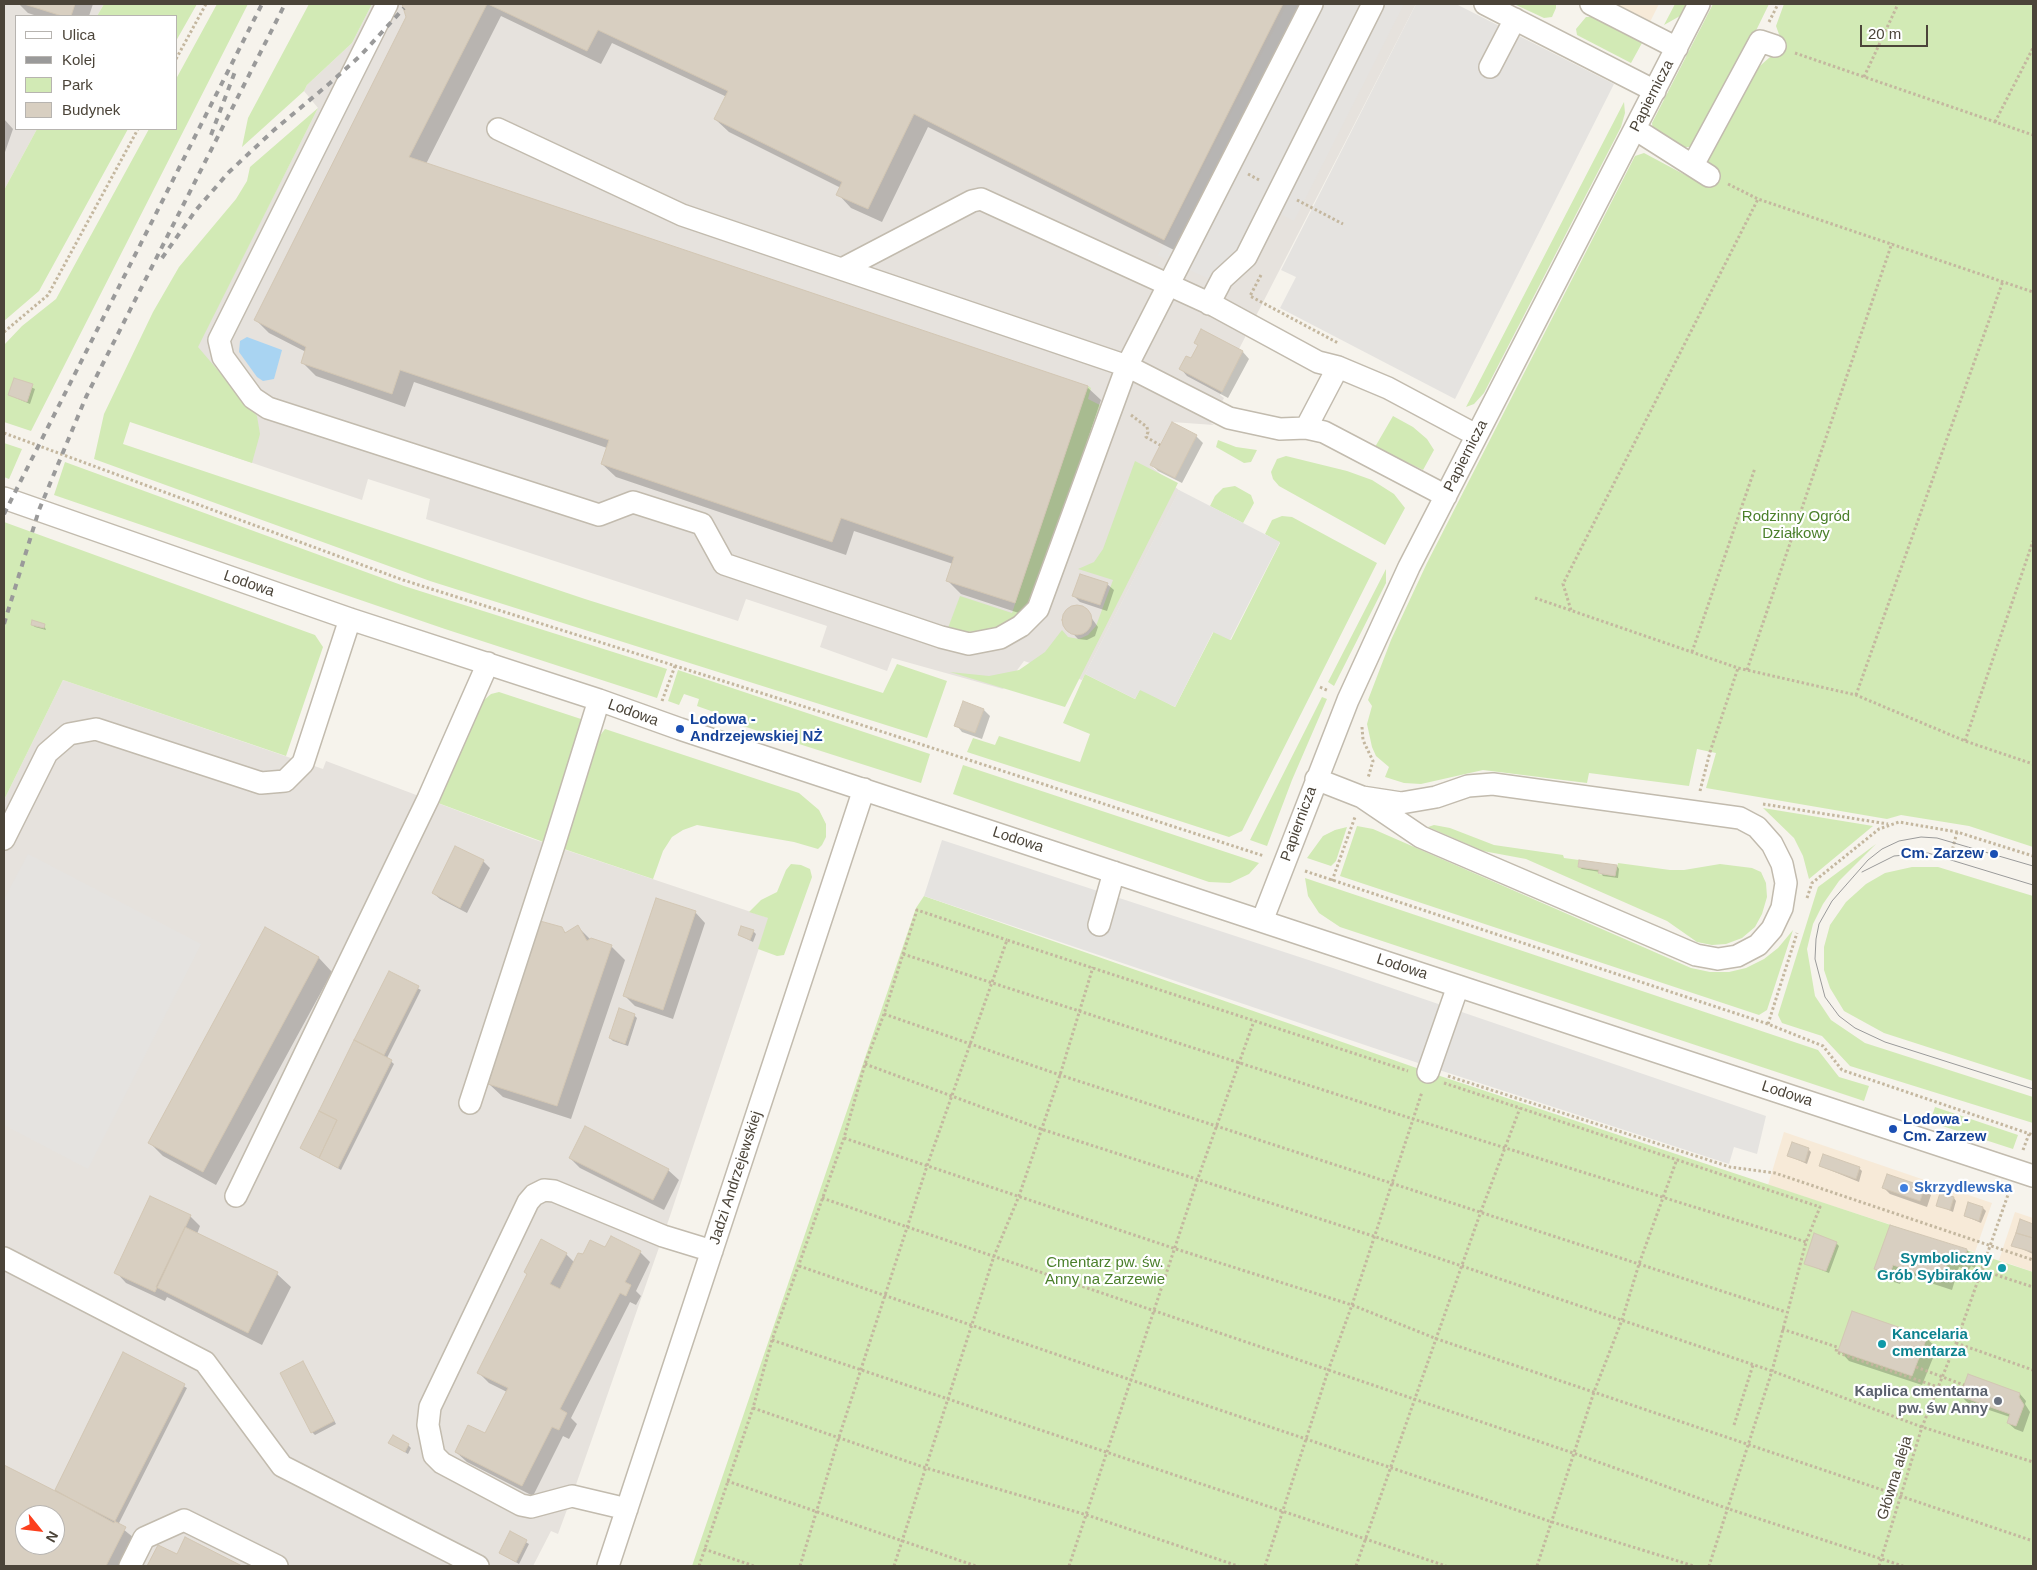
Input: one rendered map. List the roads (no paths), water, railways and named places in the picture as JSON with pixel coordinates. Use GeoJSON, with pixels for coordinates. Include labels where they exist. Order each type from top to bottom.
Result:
{"type":"FeatureCollection","features":[{"type":"Feature","properties":{"kind":"street"},"geometry":{"type":"LineString","coordinates":[[387,4],[219,340],[223,357],[253,398],[268,408],[598,514],[633,502],[702,524],[724,564],[941,637],[969,644],[1000,638],[1021,626],[1038,609],[1127,366],[1312,4]]}},
{"type":"Feature","properties":{"kind":"street"},"geometry":{"type":"LineString","coordinates":[[1209,304],[1226,273],[1246,257],[1373,4]]}},
{"type":"Feature","properties":{"kind":"street"},"geometry":{"type":"LineString","coordinates":[[1485,4],[1655,91]]}},
{"type":"Feature","properties":{"kind":"street"},"geometry":{"type":"LineString","coordinates":[[1592,4],[1677,48]]}},
{"type":"Feature","properties":{"kind":"street","name":"Papiernicza"},"geometry":{"type":"LineString","coordinates":[[1262,921],[1348,700],[1410,567],[1476,435],[1699,4]]}},
{"type":"Feature","properties":{"kind":"street"},"geometry":{"type":"LineString","coordinates":[[1490,67],[1514,19]]}},
{"type":"Feature","properties":{"kind":"street"},"geometry":{"type":"LineString","coordinates":[[1635,129],[1701,170],[1760,41],[1776,46]]}},
{"type":"Feature","properties":{"kind":"street"},"geometry":{"type":"LineString","coordinates":[[498,128],[682,215],[1127,366],[1229,418],[1280,429],[1306,428],[1338,437],[1446,496]]}},
{"type":"Feature","properties":{"kind":"street"},"geometry":{"type":"LineString","coordinates":[[842,268],[972,201],[981,199],[1209,304],[1318,362],[1338,367],[1388,388],[1476,435]]}},
{"type":"Feature","properties":{"kind":"street"},"geometry":{"type":"LineString","coordinates":[[1306,428],[1338,367]]}},
{"type":"Feature","properties":{"kind":"street","name":"Lodowa"},"geometry":{"type":"LineString","coordinates":[[4,498],[350,619],[599,700],[688,732],[2033,1176]]}},
{"type":"Feature","properties":{"kind":"street"},"geometry":{"type":"LineString","coordinates":[[4,840],[47,753],[69,734],[96,729],[261,783],[285,781],[303,762],[350,619]]}},
{"type":"Feature","properties":{"kind":"street"},"geometry":{"type":"LineString","coordinates":[[236,1196],[428,799],[488,664]]}},
{"type":"Feature","properties":{"kind":"street"},"geometry":{"type":"LineString","coordinates":[[470,1103],[554,846],[599,700]]}},
{"type":"Feature","properties":{"kind":"street"},"geometry":{"type":"LineString","coordinates":[[1316,779],[1362,797],[1401,803],[1436,797],[1468,786],[1493,784],[1740,818],[1757,828],[1772,844],[1782,864],[1786,883],[1782,908],[1772,929],[1758,944],[1737,956],[1718,959],[1696,955],[1421,837],[1362,797]]}},
{"type":"Feature","properties":{"kind":"street","name":"Jadzi Andrzejewskiej"},"geometry":{"type":"LineString","coordinates":[[608,1566],[864,789]]}},
{"type":"Feature","properties":{"kind":"street"},"geometry":{"type":"LineString","coordinates":[[1099,925],[1114,872]]}},
{"type":"Feature","properties":{"kind":"street"},"geometry":{"type":"LineString","coordinates":[[1428,1073],[1458,986]]}},
{"type":"Feature","properties":{"kind":"street"},"geometry":{"type":"LineString","coordinates":[[627,1509],[572,1496],[531,1507],[521,1504],[442,1462],[434,1455],[428,1425],[430,1407],[528,1202],[534,1195],[544,1190],[554,1191],[663,1236],[712,1251]]}},
{"type":"Feature","properties":{"kind":"street"},"geometry":{"type":"LineString","coordinates":[[4,1258],[205,1362],[282,1466],[478,1566]]}},
{"type":"Feature","properties":{"kind":"street"},"geometry":{"type":"LineString","coordinates":[[130,1566],[144,1538],[184,1520],[277,1566]]}},
{"type":"Feature","properties":{"kind":"water"},"geometry":{"type":"Polygon","coordinates":[[[247,337],[282,350],[274,379],[263,381],[257,377],[239,352],[240,341],[247,337]]]}},
{"type":"Feature","properties":{"kind":"tram line"},"geometry":{"type":"LineString","coordinates":[[2033,866],[1937,838],[1921,837],[1899,841],[1882,849],[1868,860],[1832,901],[1819,924],[1815,959],[1825,997],[1839,1016],[1855,1028],[1885,1042],[2033,1089]]}},
{"type":"Feature","properties":{"kind":"tram line"},"geometry":{"type":"LineString","coordinates":[[1862,872],[1894,856],[1928,853],[2033,885]]}},
{"type":"Feature","properties":{"kind":"railway"},"geometry":{"type":"LineString","coordinates":[[4,514],[262,4]]}},
{"type":"Feature","properties":{"kind":"railway"},"geometry":{"type":"LineString","coordinates":[[4,624],[39,510],[86,397],[285,4]]}},
{"type":"Feature","properties":{"kind":"railway"},"geometry":{"type":"LineString","coordinates":[[162,258],[196,210],[229,172],[274,130],[361,55],[404,8]]}},
{"type":"Feature","properties":{"kind":"railway"},"geometry":{"type":"LineString","coordinates":[[211,135],[236,69]]}},
{"type":"Feature","properties":{"kind":"place","name":"Lodowa - Andrzejewskiej NŻ"},"geometry":{"type":"Point","coordinates":[680,729]}},
{"type":"Feature","properties":{"kind":"place","name":"Cm. Zarzew"},"geometry":{"type":"Point","coordinates":[1994,854]}},
{"type":"Feature","properties":{"kind":"place","name":"Lodowa - Cm. Zarzew"},"geometry":{"type":"Point","coordinates":[1893,1129]}},
{"type":"Feature","properties":{"kind":"place","name":"Skrzydlewska"},"geometry":{"type":"Point","coordinates":[1904,1188]}},
{"type":"Feature","properties":{"kind":"place","name":"Symboliczny Grób Sybiraków"},"geometry":{"type":"Point","coordinates":[2002,1268]}},
{"type":"Feature","properties":{"kind":"place","name":"Kancelaria cmentarza"},"geometry":{"type":"Point","coordinates":[1882,1344]}},
{"type":"Feature","properties":{"kind":"place","name":"Kaplica cmentarna pw. św Anny"},"geometry":{"type":"Point","coordinates":[1998,1401]}},
{"type":"Feature","properties":{"kind":"park label","name":"Rodzinny Ogród Działkowy"},"geometry":{"type":"Point","coordinates":[1796,526]}},
{"type":"Feature","properties":{"kind":"park label","name":"Cmentarz pw. św. Anny na Zarzewie"},"geometry":{"type":"Point","coordinates":[1105,1272]}}]}
